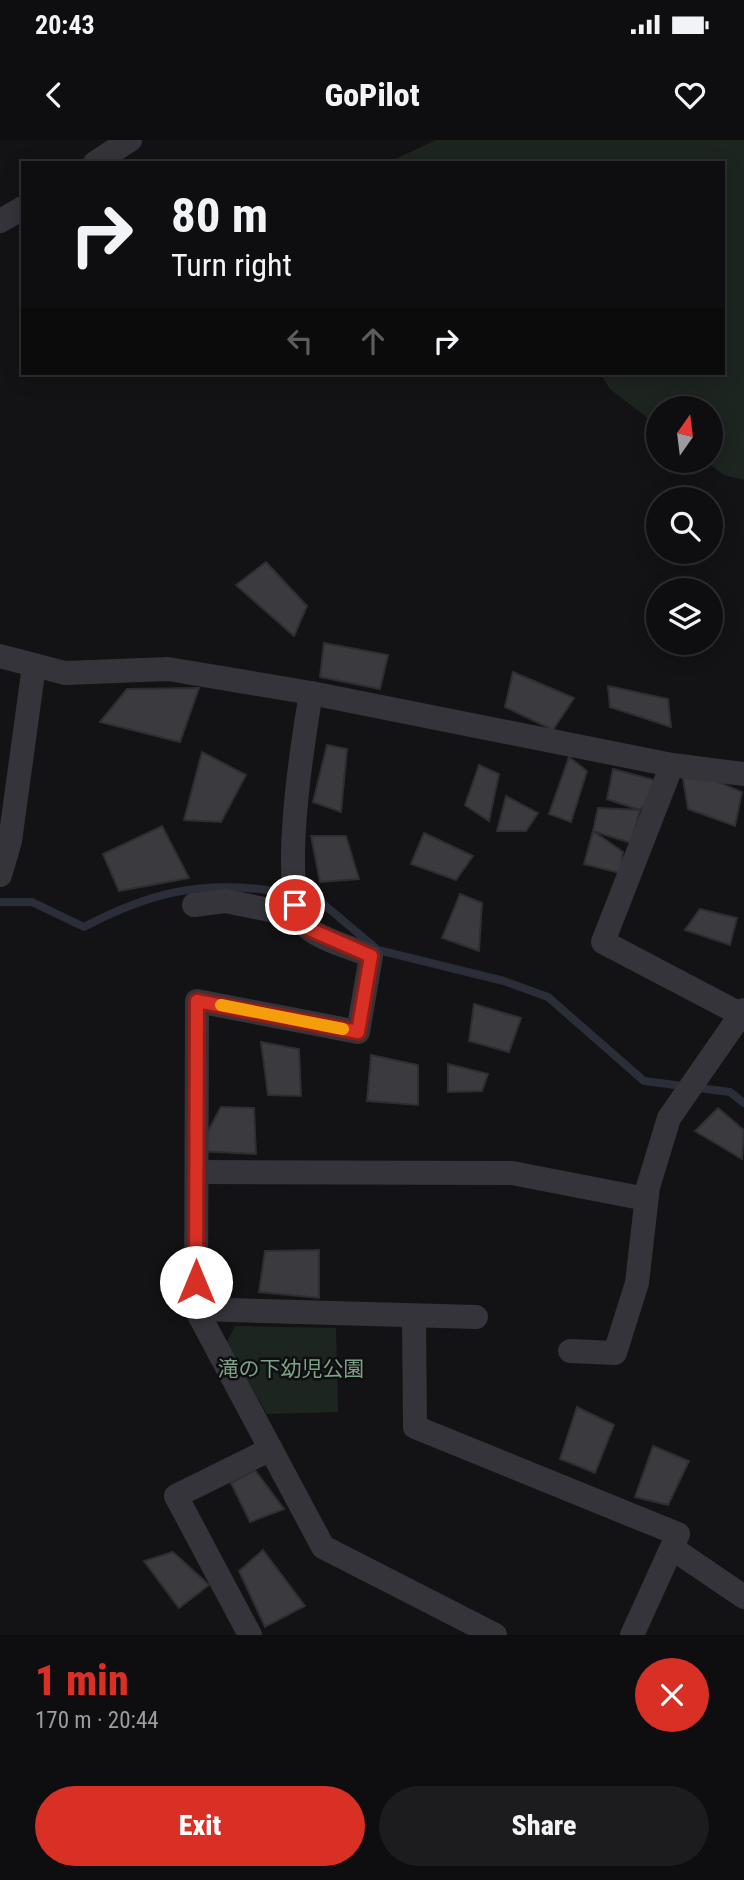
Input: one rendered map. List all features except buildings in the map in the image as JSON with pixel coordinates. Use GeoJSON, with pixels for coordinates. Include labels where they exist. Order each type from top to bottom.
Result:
{"type":"FeatureCollection","features":[{"type":"Feature","properties":{"kind":"street"},"geometry":{"type":"LineString","coordinates":[[98,161],[130,140]]}},
{"type":"Feature","properties":{"kind":"street"},"geometry":{"type":"LineString","coordinates":[[0,221],[21,209]]}},
{"type":"Feature","properties":{"kind":"street"},"geometry":{"type":"LineString","coordinates":[[0,656],[65,673],[168,669],[311,693],[673,765],[744,774]]}},
{"type":"Feature","properties":{"kind":"street"},"geometry":{"type":"LineString","coordinates":[[0,875],[10,841],[34,666]]}},
{"type":"Feature","properties":{"kind":"street"},"geometry":{"type":"LineString","coordinates":[[311,693],[296,787],[295,905],[309,929],[371,956],[358,1032],[197,1001],[196,1309],[323,1547],[495,1635]]}},
{"type":"Feature","properties":{"kind":"street"},"geometry":{"type":"LineString","coordinates":[[570,1351],[615,1353],[637,1283],[646,1199],[669,1118],[743,1013],[603,942],[673,765]]}},
{"type":"Feature","properties":{"kind":"street"},"geometry":{"type":"LineString","coordinates":[[194,905],[225,901],[299,916]]}},
{"type":"Feature","properties":{"kind":"street"},"geometry":{"type":"LineString","coordinates":[[197,1172],[512,1173],[646,1199]]}},
{"type":"Feature","properties":{"kind":"street"},"geometry":{"type":"LineString","coordinates":[[196,1309],[477,1317]]}},
{"type":"Feature","properties":{"kind":"street"},"geometry":{"type":"LineString","coordinates":[[414,1317],[415,1427],[678,1534],[632,1635]]}},
{"type":"Feature","properties":{"kind":"street"},"geometry":{"type":"LineString","coordinates":[[250,1635],[176,1496],[271,1449]]}},
{"type":"Feature","properties":{"kind":"street"},"geometry":{"type":"LineString","coordinates":[[672,1548],[744,1597]]}},
{"type":"Feature","properties":{"kind":"green space"},"geometry":{"type":"Polygon","coordinates":[[[436,140],[744,140],[744,480],[721,473],[723,396],[646,396],[646,417],[610,389],[601,375],[725,375],[725,161],[391,161],[436,140]]]}},
{"type":"Feature","properties":{"kind":"green space","name":"滝の下幼児公園"},"geometry":{"type":"Polygon","coordinates":[[[235,1326],[336,1328],[338,1412],[267,1414],[226,1344],[235,1326]]]}},
{"type":"Feature","properties":{"kind":"waterway"},"geometry":{"type":"LineString","coordinates":[[0,902],[32,902],[84,927],[130,905],[176,892],[223,887],[274,891]]}},
{"type":"Feature","properties":{"kind":"waterway"},"geometry":{"type":"LineString","coordinates":[[315,897],[378,950],[504,981],[548,997],[644,1081],[730,1092],[744,1103]]}},
{"type":"Feature","properties":{"kind":"slow traffic"},"geometry":{"type":"LineString","coordinates":[[221,1005],[343,1029]]}},
{"type":"Feature","properties":{"kind":"route"},"geometry":{"type":"LineString","coordinates":[[196,1282],[197,1001],[358,1032],[371,956],[309,929],[295,905]]}}]}
